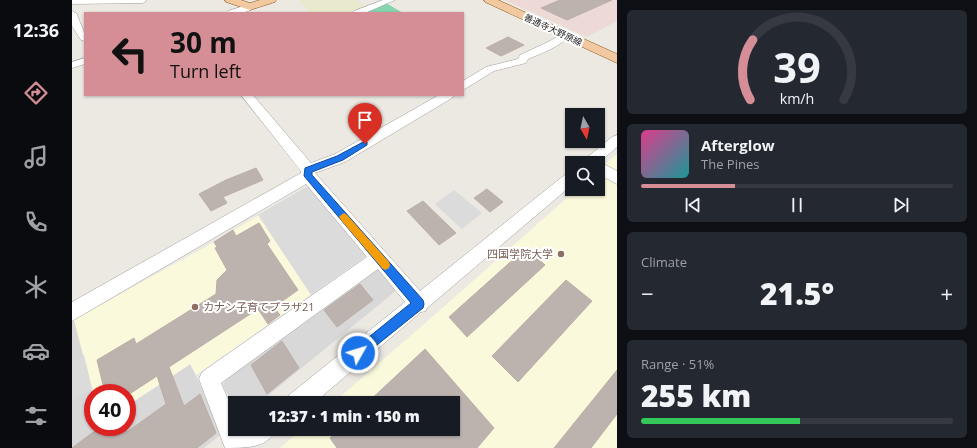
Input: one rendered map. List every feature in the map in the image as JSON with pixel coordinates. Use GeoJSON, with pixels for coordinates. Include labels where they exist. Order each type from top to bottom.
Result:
{"type":"FeatureCollection","features":[{"type":"Feature","properties":{"kind":"main road"},"geometry":{"type":"LineString","coordinates":[[230,0],[250,7],[271,0]]}},
{"type":"Feature","properties":{"kind":"main road","name":"善通寺大野原線"},"geometry":{"type":"LineString","coordinates":[[489,0],[617,59]]}},
{"type":"Feature","properties":{"kind":"street"},"geometry":{"type":"LineString","coordinates":[[72,1],[143,0]]}},
{"type":"Feature","properties":{"kind":"street"},"geometry":{"type":"LineString","coordinates":[[360,12],[391,0]]}},
{"type":"Feature","properties":{"kind":"street"},"geometry":{"type":"LineString","coordinates":[[234,12],[250,7]]}},
{"type":"Feature","properties":{"kind":"street"},"geometry":{"type":"LineString","coordinates":[[72,14],[74,22],[84,37]]}},
{"type":"Feature","properties":{"kind":"street"},"geometry":{"type":"LineString","coordinates":[[464,85],[490,69],[522,62],[524,57],[554,43],[565,35]]}},
{"type":"Feature","properties":{"kind":"street"},"geometry":{"type":"LineString","coordinates":[[72,65],[84,61]]}},
{"type":"Feature","properties":{"kind":"street"},"geometry":{"type":"LineString","coordinates":[[248,96],[308,173],[419,304]]}},
{"type":"Feature","properties":{"kind":"street"},"geometry":{"type":"LineString","coordinates":[[72,312],[308,173],[340,158],[446,96]]}},
{"type":"Feature","properties":{"kind":"street"},"geometry":{"type":"LineString","coordinates":[[600,156],[617,140]]}},
{"type":"Feature","properties":{"kind":"street"},"geometry":{"type":"LineString","coordinates":[[605,171],[617,178]]}},
{"type":"Feature","properties":{"kind":"street"},"geometry":{"type":"LineString","coordinates":[[307,396],[565,184]]}},
{"type":"Feature","properties":{"kind":"street"},"geometry":{"type":"LineString","coordinates":[[238,448],[210,379],[379,258]]}},
{"type":"Feature","properties":{"kind":"street"},"geometry":{"type":"LineString","coordinates":[[242,448],[257,436]]}},
{"type":"Feature","properties":{"kind":"shaded area"},"geometry":{"type":"Polygon","coordinates":[[[504,0],[617,0],[617,21],[587,37],[504,0]]]}},
{"type":"Feature","properties":{"kind":"shaded area","name":"四国学院大学"},"geometry":{"type":"Polygon","coordinates":[[[617,154],[617,448],[280,448],[294,436],[460,436],[460,396],[341,396],[569,196],[605,196],[605,164],[617,154]]]}},
{"type":"Feature","properties":{"kind":"shaded area","name":"カナン子育てプラザ21"},"geometry":{"type":"Polygon","coordinates":[[[306,187],[365,250],[365,257],[196,375],[190,364],[136,400],[136,384],[91,384],[74,320],[214,242],[306,187]]]}},
{"type":"Feature","properties":{"kind":"shaded area"},"geometry":{"type":"Polygon","coordinates":[[[306,187],[311,187],[365,250],[365,257],[311,295],[258,215],[306,187]]]}},
{"type":"Feature","properties":{"kind":"shaded area"},"geometry":{"type":"Polygon","coordinates":[[[454,190],[482,213],[462,229],[435,204],[454,190]]]}},
{"type":"Feature","properties":{"kind":"shaded area"},"geometry":{"type":"Polygon","coordinates":[[[375,269],[381,270],[398,289],[268,396],[228,396],[223,385],[227,376],[375,269]]]}},
{"type":"Feature","properties":{"kind":"shaded area"},"geometry":{"type":"Polygon","coordinates":[[[74,319],[91,384],[84,384],[84,436],[136,436],[136,400],[191,364],[221,434],[204,448],[72,448],[72,321],[74,319]]]}},
{"type":"Feature","properties":{"kind":"shaded area"},"geometry":{"type":"Polygon","coordinates":[[[84,355],[91,384],[84,384],[84,393],[72,401],[72,362],[84,355]]]}},
{"type":"Feature","properties":{"kind":"green space"},"geometry":{"type":"Polygon","coordinates":[[[356,0],[369,9],[360,12],[309,12],[299,1],[356,0]]]}},
{"type":"Feature","properties":{"kind":"green space"},"geometry":{"type":"Polygon","coordinates":[[[386,3],[401,12],[364,12],[386,3]]]}},
{"type":"Feature","properties":{"kind":"building"},"geometry":{"type":"Polygon","coordinates":[[[560,0],[612,0],[567,20],[541,8],[560,0]]]}},
{"type":"Feature","properties":{"kind":"building"},"geometry":{"type":"Polygon","coordinates":[[[508,37],[524,45],[501,56],[486,48],[508,37]]]}},
{"type":"Feature","properties":{"kind":"building"},"geometry":{"type":"Polygon","coordinates":[[[256,168],[263,180],[223,197],[227,203],[211,211],[199,194],[226,180],[256,168]]]}},
{"type":"Feature","properties":{"kind":"building"},"geometry":{"type":"Polygon","coordinates":[[[487,189],[503,202],[490,212],[474,198],[487,189]]]}},
{"type":"Feature","properties":{"kind":"building"},"geometry":{"type":"Polygon","coordinates":[[[423,201],[456,233],[439,245],[407,211],[423,201]]]}},
{"type":"Feature","properties":{"kind":"building"},"geometry":{"type":"Polygon","coordinates":[[[259,223],[270,241],[267,244],[298,290],[274,307],[280,315],[268,324],[258,309],[169,367],[184,406],[200,394],[216,433],[197,448],[72,448],[88,436],[136,436],[136,426],[166,404],[157,376],[136,390],[136,384],[103,384],[97,360],[134,338],[136,344],[216,294],[217,280],[227,270],[215,248],[217,247],[214,242],[233,230],[236,236],[259,223]]]}},
{"type":"Feature","properties":{"kind":"building"},"geometry":{"type":"Polygon","coordinates":[[[526,248],[545,265],[467,337],[449,317],[526,248]]]}},
{"type":"Feature","properties":{"kind":"building"},"geometry":{"type":"Polygon","coordinates":[[[566,280],[592,301],[518,382],[492,356],[566,280]]]}},
{"type":"Feature","properties":{"kind":"building"},"geometry":{"type":"Polygon","coordinates":[[[360,284],[373,300],[337,327],[324,310],[360,284]]]}},
{"type":"Feature","properties":{"kind":"building"},"geometry":{"type":"Polygon","coordinates":[[[282,341],[299,368],[267,394],[251,365],[282,341]]]}},
{"type":"Feature","properties":{"kind":"building"},"geometry":{"type":"Polygon","coordinates":[[[425,349],[494,428],[477,448],[337,448],[330,438],[332,436],[460,436],[460,396],[375,396],[425,349]]]}},
{"type":"Feature","properties":{"kind":"building"},"geometry":{"type":"Polygon","coordinates":[[[617,370],[617,414],[591,448],[554,448],[617,370]]]}},
{"type":"Feature","properties":{"kind":"slow traffic"},"geometry":{"type":"LineString","coordinates":[[344,217],[385,265]]}},
{"type":"Feature","properties":{"kind":"place","name":"四国学院大学"},"geometry":{"type":"Point","coordinates":[561,254]}},
{"type":"Feature","properties":{"kind":"place","name":"カナン子育てプラザ21"},"geometry":{"type":"Point","coordinates":[195,307]}},
{"type":"Feature","properties":{"kind":"route"},"geometry":{"type":"LineString","coordinates":[[358,353],[419,304],[308,176],[308,170],[340,158],[365,144]]}}]}
